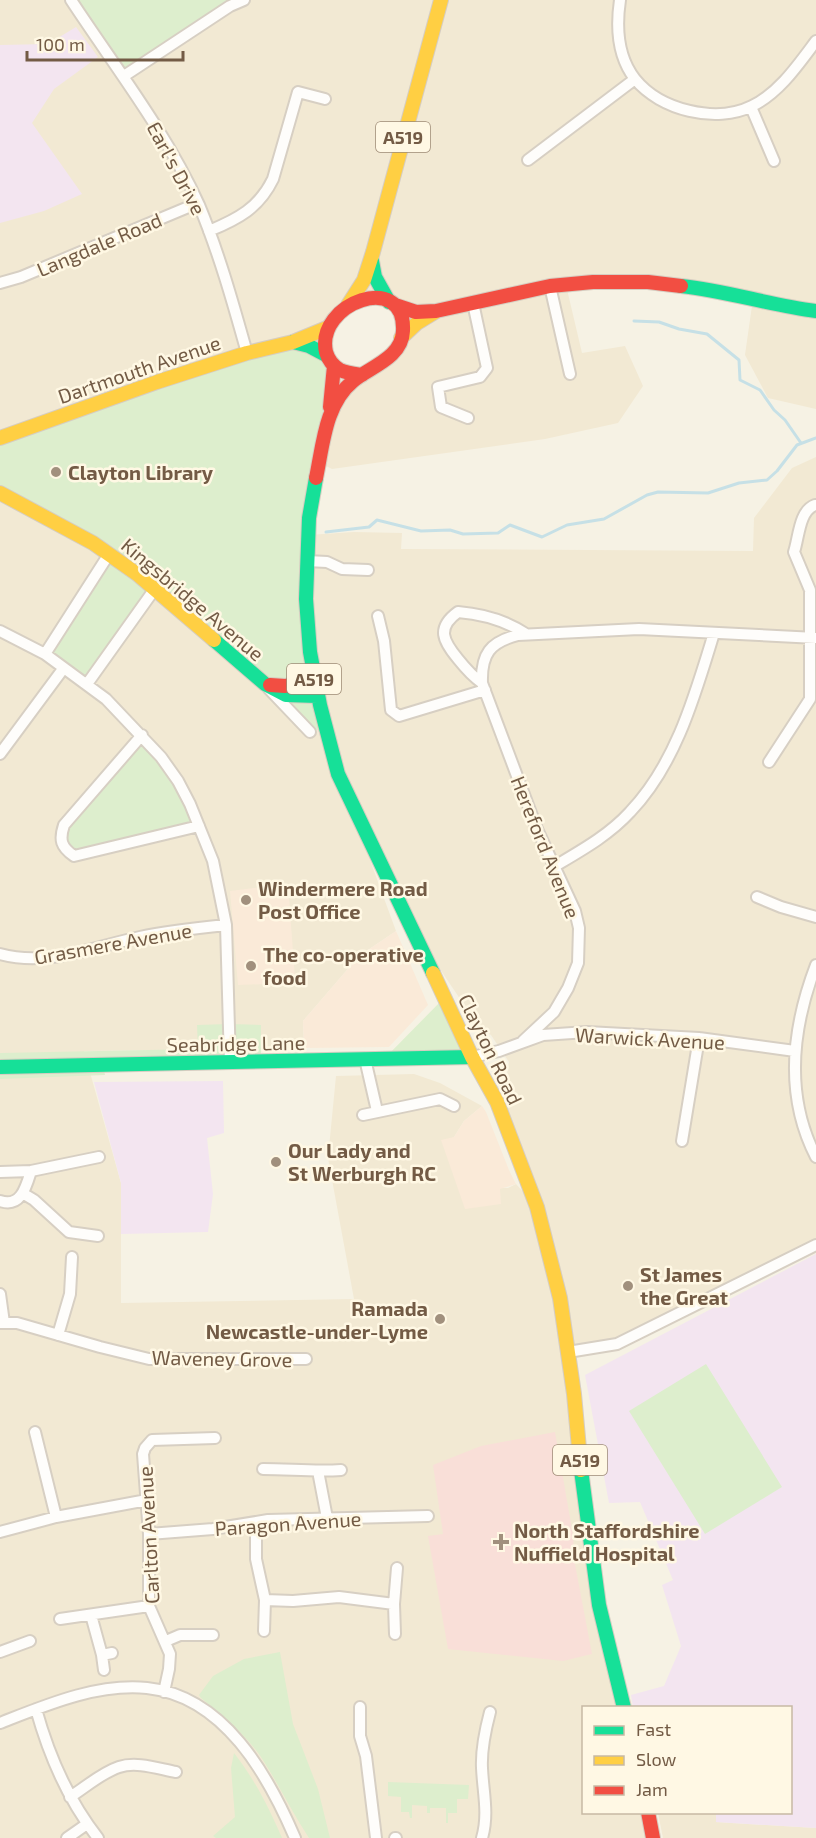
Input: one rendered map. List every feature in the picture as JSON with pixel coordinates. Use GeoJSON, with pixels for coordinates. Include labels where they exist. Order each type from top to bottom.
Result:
{"type":"FeatureCollection","features":[{"type":"Feature","properties":{"kind":"main road","name":"A519"},"geometry":{"type":"LineString","coordinates":[[330,360],[323,341],[327,328],[348,305],[364,280],[441,0]]}},
{"type":"Feature","properties":{"kind":"main road","name":"A519"},"geometry":{"type":"LineString","coordinates":[[362,375],[382,364],[392,355],[399,347],[403,333],[402,320],[377,283],[372,269],[373,252]]}},
{"type":"Feature","properties":{"kind":"main road"},"geometry":{"type":"LineString","coordinates":[[348,305],[370,297],[385,299],[416,312],[436,311],[550,286],[593,282],[648,282],[710,290],[816,311]]}},
{"type":"Feature","properties":{"kind":"main road"},"geometry":{"type":"LineString","coordinates":[[401,338],[417,323],[436,311]]}},
{"type":"Feature","properties":{"kind":"main road","name":"Dartmouth Avenue"},"geometry":{"type":"LineString","coordinates":[[0,438],[157,382],[247,352],[293,342],[327,328]]}},
{"type":"Feature","properties":{"kind":"main road"},"geometry":{"type":"LineString","coordinates":[[293,342],[309,346],[330,360],[343,373],[362,375]]}},
{"type":"Feature","properties":{"kind":"main road","name":"Clayton Road"},"geometry":{"type":"LineString","coordinates":[[329,422],[330,360]]}},
{"type":"Feature","properties":{"kind":"main road","name":"Clayton Road"},"geometry":{"type":"LineString","coordinates":[[362,375],[351,382],[341,393],[329,422],[309,516],[307,617],[314,681],[337,772],[472,1057],[497,1102],[541,1219],[560,1298],[599,1605],[624,1706]]}},
{"type":"Feature","properties":{"kind":"main road","name":"Kingsbridge Avenue"},"geometry":{"type":"LineString","coordinates":[[0,493],[109,554],[137,574],[265,684],[286,695],[317,696]]}},
{"type":"Feature","properties":{"kind":"main road","name":"Kingsbridge Avenue"},"geometry":{"type":"LineString","coordinates":[[265,684],[285,686],[314,681]]}},
{"type":"Feature","properties":{"kind":"main road","name":"Seabridge Lane"},"geometry":{"type":"LineString","coordinates":[[0,1067],[472,1057]]}},
{"type":"Feature","properties":{"kind":"main road"},"geometry":{"type":"LineString","coordinates":[[648,1814],[653,1838]]}},
{"type":"Feature","properties":{"kind":"street","name":"Earl's Drive"},"geometry":{"type":"LineString","coordinates":[[71,0],[124,76],[159,132],[198,203],[218,252],[247,352]]}},
{"type":"Feature","properties":{"kind":"street"},"geometry":{"type":"LineString","coordinates":[[124,76],[230,6],[244,0]]}},
{"type":"Feature","properties":{"kind":"street"},"geometry":{"type":"LineString","coordinates":[[620,0],[617,30],[624,58],[635,79],[649,92],[680,110],[715,115],[751,107],[763,100],[784,81],[816,41]]}},
{"type":"Feature","properties":{"kind":"street"},"geometry":{"type":"LineString","coordinates":[[528,160],[635,79]]}},
{"type":"Feature","properties":{"kind":"street"},"geometry":{"type":"LineString","coordinates":[[209,231],[242,216],[256,205],[268,189],[276,168],[293,91],[326,99]]}},
{"type":"Feature","properties":{"kind":"street"},"geometry":{"type":"LineString","coordinates":[[751,107],[774,161]]}},
{"type":"Feature","properties":{"kind":"street","name":"Langdale Road"},"geometry":{"type":"LineString","coordinates":[[0,283],[21,277],[198,203]]}},
{"type":"Feature","properties":{"kind":"street"},"geometry":{"type":"LineString","coordinates":[[550,286],[570,374]]}},
{"type":"Feature","properties":{"kind":"street"},"geometry":{"type":"LineString","coordinates":[[468,418],[441,407],[438,387],[480,376],[487,368],[473,303]]}},
{"type":"Feature","properties":{"kind":"street"},"geometry":{"type":"LineString","coordinates":[[769,762],[810,699],[813,638],[810,590],[794,552],[800,536],[802,517],[810,507],[815,505]]}},
{"type":"Feature","properties":{"kind":"street"},"geometry":{"type":"LineString","coordinates":[[45,654],[109,554]]}},
{"type":"Feature","properties":{"kind":"street"},"geometry":{"type":"LineString","coordinates":[[307,561],[327,562],[342,568],[368,570]]}},
{"type":"Feature","properties":{"kind":"street"},"geometry":{"type":"LineString","coordinates":[[87,684],[154,590]]}},
{"type":"Feature","properties":{"kind":"street","name":"Hereford Avenue"},"geometry":{"type":"LineString","coordinates":[[483,686],[470,674],[444,640],[444,627],[449,618],[458,612],[478,614],[510,624],[526,634]]}},
{"type":"Feature","properties":{"kind":"street"},"geometry":{"type":"LineString","coordinates":[[378,616],[384,641],[392,710],[399,716],[483,686]]}},
{"type":"Feature","properties":{"kind":"street","name":"Hereford Avenue"},"geometry":{"type":"LineString","coordinates":[[523,1041],[554,1012],[568,988],[578,963],[579,944],[575,910],[537,829],[483,686],[481,670],[492,646],[503,639],[526,634],[639,629],[813,638]]}},
{"type":"Feature","properties":{"kind":"street"},"geometry":{"type":"LineString","coordinates":[[0,631],[45,654],[106,699],[142,735],[178,781],[213,861],[226,925],[230,1063]]}},
{"type":"Feature","properties":{"kind":"street"},"geometry":{"type":"LineString","coordinates":[[555,866],[600,839],[630,812],[647,791],[663,766],[682,728],[698,687],[714,633]]}},
{"type":"Feature","properties":{"kind":"street"},"geometry":{"type":"LineString","coordinates":[[0,754],[63,669]]}},
{"type":"Feature","properties":{"kind":"street","name":"Kingsbridge Avenue"},"geometry":{"type":"LineString","coordinates":[[265,684],[310,732]]}},
{"type":"Feature","properties":{"kind":"street"},"geometry":{"type":"LineString","coordinates":[[142,735],[64,825],[60,837],[63,848],[74,856],[199,826]]}},
{"type":"Feature","properties":{"kind":"street"},"geometry":{"type":"LineString","coordinates":[[757,897],[816,917]]}},
{"type":"Feature","properties":{"kind":"street","name":"Grasmere Avenue"},"geometry":{"type":"LineString","coordinates":[[0,954],[18,959],[51,959],[166,932],[226,925]]}},
{"type":"Feature","properties":{"kind":"street"},"geometry":{"type":"LineString","coordinates":[[816,965],[805,993],[798,1023],[795,1051],[795,1089],[809,1143],[816,1157]]}},
{"type":"Feature","properties":{"kind":"street"},"geometry":{"type":"LineString","coordinates":[[554,1012],[563,1033]]}},
{"type":"Feature","properties":{"kind":"street","name":"Warwick Avenue"},"geometry":{"type":"LineString","coordinates":[[472,1057],[499,1051],[543,1035],[563,1033],[632,1033],[699,1038],[795,1051]]}},
{"type":"Feature","properties":{"kind":"street"},"geometry":{"type":"LineString","coordinates":[[682,1141],[699,1038]]}},
{"type":"Feature","properties":{"kind":"street"},"geometry":{"type":"LineString","coordinates":[[365,1059],[377,1111]]}},
{"type":"Feature","properties":{"kind":"street"},"geometry":{"type":"LineString","coordinates":[[363,1115],[440,1099],[454,1106]]}},
{"type":"Feature","properties":{"kind":"street"},"geometry":{"type":"LineString","coordinates":[[0,1172],[31,1171],[99,1156]]}},
{"type":"Feature","properties":{"kind":"street"},"geometry":{"type":"LineString","coordinates":[[0,1201],[7,1203],[20,1198],[24,1194],[31,1171]]}},
{"type":"Feature","properties":{"kind":"street"},"geometry":{"type":"LineString","coordinates":[[24,1194],[34,1200],[69,1232],[98,1236]]}},
{"type":"Feature","properties":{"kind":"street"},"geometry":{"type":"LineString","coordinates":[[568,1352],[617,1344],[816,1245]]}},
{"type":"Feature","properties":{"kind":"street"},"geometry":{"type":"LineString","coordinates":[[58,1335],[70,1294],[72,1257]]}},
{"type":"Feature","properties":{"kind":"street"},"geometry":{"type":"LineString","coordinates":[[0,1294],[2,1323]]}},
{"type":"Feature","properties":{"kind":"street","name":"Waveney Grove"},"geometry":{"type":"LineString","coordinates":[[2,1323],[17,1323],[149,1359],[306,1359]]}},
{"type":"Feature","properties":{"kind":"street"},"geometry":{"type":"LineString","coordinates":[[35,1432],[56,1517]]}},
{"type":"Feature","properties":{"kind":"street","name":"Carlton Avenue"},"geometry":{"type":"LineString","coordinates":[[164,1692],[171,1661],[166,1641],[149,1606],[149,1534],[143,1454],[152,1440],[215,1438]]}},
{"type":"Feature","properties":{"kind":"street"},"geometry":{"type":"LineString","coordinates":[[263,1469],[300,1468],[318,1472],[341,1470]]}},
{"type":"Feature","properties":{"kind":"street"},"geometry":{"type":"LineString","coordinates":[[318,1472],[327,1518]]}},
{"type":"Feature","properties":{"kind":"street"},"geometry":{"type":"LineString","coordinates":[[0,1532],[56,1517],[147,1500]]}},
{"type":"Feature","properties":{"kind":"street","name":"Paragon Avenue"},"geometry":{"type":"LineString","coordinates":[[149,1534],[213,1529],[256,1522],[428,1516]]}},
{"type":"Feature","properties":{"kind":"street"},"geometry":{"type":"LineString","coordinates":[[256,1522],[256,1559],[265,1600],[264,1631]]}},
{"type":"Feature","properties":{"kind":"street"},"geometry":{"type":"LineString","coordinates":[[395,1634],[394,1604],[397,1568]]}},
{"type":"Feature","properties":{"kind":"street"},"geometry":{"type":"LineString","coordinates":[[265,1600],[293,1601],[339,1597],[394,1604]]}},
{"type":"Feature","properties":{"kind":"street"},"geometry":{"type":"LineString","coordinates":[[60,1619],[149,1606]]}},
{"type":"Feature","properties":{"kind":"street"},"geometry":{"type":"LineString","coordinates":[[91,1615],[107,1654],[104,1670]]}},
{"type":"Feature","properties":{"kind":"street"},"geometry":{"type":"LineString","coordinates":[[166,1641],[180,1635],[213,1635]]}},
{"type":"Feature","properties":{"kind":"street"},"geometry":{"type":"LineString","coordinates":[[0,1652],[22,1640]]}},
{"type":"Feature","properties":{"kind":"street"},"geometry":{"type":"LineString","coordinates":[[0,1723],[89,1693],[146,1688],[164,1692],[200,1707],[229,1731],[261,1772],[282,1807],[295,1838]]}},
{"type":"Feature","properties":{"kind":"street"},"geometry":{"type":"LineString","coordinates":[[360,1707],[360,1736],[366,1756],[376,1838]]}},
{"type":"Feature","properties":{"kind":"street"},"geometry":{"type":"LineString","coordinates":[[36,1709],[56,1769],[70,1797],[98,1838]]}},
{"type":"Feature","properties":{"kind":"street"},"geometry":{"type":"LineString","coordinates":[[482,1838],[486,1824],[482,1756],[484,1734],[490,1712]]}},
{"type":"Feature","properties":{"kind":"street"},"geometry":{"type":"LineString","coordinates":[[70,1797],[121,1766],[132,1765],[176,1772]]}},
{"type":"Feature","properties":{"kind":"street"},"geometry":{"type":"LineString","coordinates":[[67,1838],[87,1824]]}},
{"type":"Feature","properties":{"kind":"shaded area"},"geometry":{"type":"Polygon","coordinates":[[[0,0],[816,0],[816,409],[768,398],[745,355],[753,299],[710,289],[566,285],[582,353],[625,346],[643,386],[618,423],[545,439],[332,469],[320,463],[308,535],[354,532],[402,533],[401,549],[753,551],[754,518],[792,468],[816,457],[816,1245],[617,1344],[568,1352],[584,1500],[624,1706],[582,1706],[582,1814],[648,1814],[653,1838],[0,1838],[0,0]],[[385,299],[348,305],[327,328],[326,355],[362,375],[403,333],[385,299]],[[341,781],[396,931],[359,956],[303,1021],[304,1048],[84,1051],[121,1183],[121,1303],[354,1299],[328,1158],[336,1076],[414,1074],[440,1083],[482,1106],[464,1121],[454,1137],[500,1188],[508,1188],[516,1184],[535,1205],[497,1102],[505,1086],[509,1062],[491,1035],[481,1030],[413,929],[341,781]]]}},
{"type":"Feature","properties":{"kind":"shaded area"},"geometry":{"type":"Polygon","coordinates":[[[76,27],[98,57],[54,89],[32,123],[82,194],[44,211],[0,223],[0,45],[48,44],[76,27]]]}},
{"type":"Feature","properties":{"kind":"shaded area"},"geometry":{"type":"Polygon","coordinates":[[[288,884],[295,979],[291,983],[238,985],[230,891],[288,884]]]}},
{"type":"Feature","properties":{"kind":"shaded area"},"geometry":{"type":"Polygon","coordinates":[[[396,931],[428,1005],[389,1047],[304,1048],[303,1021],[359,956],[396,931]]]}},
{"type":"Feature","properties":{"kind":"shaded area"},"geometry":{"type":"Polygon","coordinates":[[[223,1081],[224,1133],[207,1138],[213,1194],[208,1232],[121,1234],[121,1183],[94,1082],[223,1081]]]}},
{"type":"Feature","properties":{"kind":"shaded area"},"geometry":{"type":"Polygon","coordinates":[[[482,1106],[516,1184],[500,1189],[501,1204],[465,1209],[441,1140],[454,1137],[464,1121],[482,1106]]]}},
{"type":"Feature","properties":{"kind":"shaded area"},"geometry":{"type":"Polygon","coordinates":[[[816,1254],[816,1828],[716,1822],[716,1814],[792,1814],[792,1706],[633,1706],[631,1695],[664,1686],[681,1646],[662,1585],[673,1580],[640,1502],[609,1503],[585,1375],[816,1254]]]}},
{"type":"Feature","properties":{"kind":"shaded area","name":"North Staffordshire Nuffield Hospital"},"geometry":{"type":"Polygon","coordinates":[[[555,1432],[573,1535],[574,1559],[592,1654],[563,1661],[448,1649],[428,1536],[443,1534],[433,1465],[481,1446],[555,1432]]]}},
{"type":"Feature","properties":{"kind":"shaded area"},"geometry":{"type":"Polygon","coordinates":[[[658,1814],[716,1814],[716,1822],[816,1828],[816,1838],[663,1838],[658,1814]]]}},
{"type":"Feature","properties":{"kind":"green space"},"geometry":{"type":"Polygon","coordinates":[[[71,0],[244,0],[124,76],[71,0]]]}},
{"type":"Feature","properties":{"kind":"green space"},"geometry":{"type":"Polygon","coordinates":[[[293,342],[334,366],[305,591],[325,728],[310,732],[155,590],[87,684],[45,654],[109,554],[0,493],[0,438],[293,342]]]}},
{"type":"Feature","properties":{"kind":"green space"},"geometry":{"type":"Polygon","coordinates":[[[142,735],[161,757],[199,826],[74,856],[63,848],[64,825],[142,735]]]}},
{"type":"Feature","properties":{"kind":"green space"},"geometry":{"type":"Polygon","coordinates":[[[445,997],[472,1057],[384,1059],[445,997]]]}},
{"type":"Feature","properties":{"kind":"green space"},"geometry":{"type":"Polygon","coordinates":[[[197,1025],[261,1025],[261,1055],[265,1062],[103,1066],[105,1075],[0,1079],[0,1053],[198,1049],[197,1025]]]}},
{"type":"Feature","properties":{"kind":"green space"},"geometry":{"type":"Polygon","coordinates":[[[706,1364],[782,1487],[705,1534],[629,1411],[706,1364]]]}},
{"type":"Feature","properties":{"kind":"green space"},"geometry":{"type":"Polygon","coordinates":[[[280,1652],[293,1724],[318,1789],[330,1838],[309,1838],[260,1755],[237,1729],[199,1695],[213,1676],[244,1659],[280,1652]]]}},
{"type":"Feature","properties":{"kind":"green space"},"geometry":{"type":"Polygon","coordinates":[[[234,1753],[261,1794],[282,1838],[216,1838],[213,1836],[235,1817],[231,1768],[234,1753]]]}},
{"type":"Feature","properties":{"kind":"green space"},"geometry":{"type":"Polygon","coordinates":[[[388,1782],[469,1785],[468,1799],[457,1799],[457,1813],[448,1813],[448,1823],[446,1823],[446,1808],[430,1808],[430,1813],[427,1813],[427,1806],[412,1805],[412,1818],[410,1818],[409,1812],[401,1812],[401,1797],[388,1796],[388,1782]]]}},
{"type":"Feature","properties":{"kind":"waterway"},"geometry":{"type":"LineString","coordinates":[[634,321],[659,322],[679,329],[707,334],[739,360],[740,380],[760,390],[801,443]]}},
{"type":"Feature","properties":{"kind":"waterway"},"geometry":{"type":"LineString","coordinates":[[326,532],[369,527],[377,520],[421,531],[450,530],[463,534],[498,533],[510,525],[542,537],[567,525],[604,519],[647,495],[658,492],[708,493],[739,483],[767,480],[797,445],[816,438]]}},
{"type":"Feature","properties":{"kind":"traffic: fast"},"geometry":{"type":"LineString","coordinates":[[372,261],[375,277],[389,302]]}},
{"type":"Feature","properties":{"kind":"traffic: fast"},"geometry":{"type":"LineString","coordinates":[[681,286],[816,311]]}},
{"type":"Feature","properties":{"kind":"traffic: fast"},"geometry":{"type":"LineString","coordinates":[[293,342],[309,346],[326,355]]}},
{"type":"Feature","properties":{"kind":"traffic: fast"},"geometry":{"type":"LineString","coordinates":[[316,478],[309,518],[306,599],[310,652],[320,705],[338,774],[433,973]]}},
{"type":"Feature","properties":{"kind":"traffic: fast"},"geometry":{"type":"LineString","coordinates":[[214,640],[265,684],[286,695],[317,696]]}},
{"type":"Feature","properties":{"kind":"traffic: fast"},"geometry":{"type":"LineString","coordinates":[[0,1067],[472,1057]]}},
{"type":"Feature","properties":{"kind":"traffic: fast"},"geometry":{"type":"LineString","coordinates":[[581,1470],[599,1605],[624,1706]]}},
{"type":"Feature","properties":{"kind":"traffic: slow"},"geometry":{"type":"LineString","coordinates":[[348,305],[364,280],[373,252],[441,0]]}},
{"type":"Feature","properties":{"kind":"traffic: slow"},"geometry":{"type":"LineString","coordinates":[[401,338],[417,323],[435,312]]}},
{"type":"Feature","properties":{"kind":"traffic: slow"},"geometry":{"type":"LineString","coordinates":[[0,438],[157,382],[247,353],[293,342],[327,328]]}},
{"type":"Feature","properties":{"kind":"traffic: slow"},"geometry":{"type":"LineString","coordinates":[[0,493],[93,543],[137,574],[214,640]]}},
{"type":"Feature","properties":{"kind":"traffic: slow"},"geometry":{"type":"LineString","coordinates":[[433,973],[472,1057],[497,1102],[537,1207],[560,1298],[574,1394],[581,1470]]}},
{"type":"Feature","properties":{"kind":"traffic: jam"},"geometry":{"type":"LineString","coordinates":[[395,305],[416,312],[436,311],[550,286],[593,282],[648,282],[681,286]]}},
{"type":"Feature","properties":{"kind":"traffic: jam"},"geometry":{"type":"LineString","coordinates":[[316,478],[323,439],[336,401],[353,381],[384,361],[391,355],[401,340],[403,331],[400,312],[391,302],[377,298],[362,300],[346,308],[334,319],[326,335],[326,352],[329,360],[342,371],[362,375]]}},
{"type":"Feature","properties":{"kind":"traffic: jam"},"geometry":{"type":"LineString","coordinates":[[330,407],[334,366]]}},
{"type":"Feature","properties":{"kind":"traffic: jam"},"geometry":{"type":"LineString","coordinates":[[270,685],[285,686],[314,680]]}},
{"type":"Feature","properties":{"kind":"traffic: jam"},"geometry":{"type":"LineString","coordinates":[[648,1814],[653,1838]]}},
{"type":"Feature","properties":{"kind":"place","name":"Clayton Library"},"geometry":{"type":"Point","coordinates":[56,472]}},
{"type":"Feature","properties":{"kind":"place","name":"Windermere Road Post Office"},"geometry":{"type":"Point","coordinates":[246,900]}},
{"type":"Feature","properties":{"kind":"place","name":"The co-operative food"},"geometry":{"type":"Point","coordinates":[251,966]}},
{"type":"Feature","properties":{"kind":"place","name":"Our Lady and St Werburgh RC"},"geometry":{"type":"Point","coordinates":[276,1162]}},
{"type":"Feature","properties":{"kind":"place","name":"St James the Great"},"geometry":{"type":"Point","coordinates":[628,1286]}},
{"type":"Feature","properties":{"kind":"place","name":"Ramada Newcastle-under-Lyme"},"geometry":{"type":"Point","coordinates":[440,1319]}},
{"type":"Feature","properties":{"kind":"place","name":"North Staffordshire Nuffield Hospital"},"geometry":{"type":"Point","coordinates":[501,1542]}}]}
